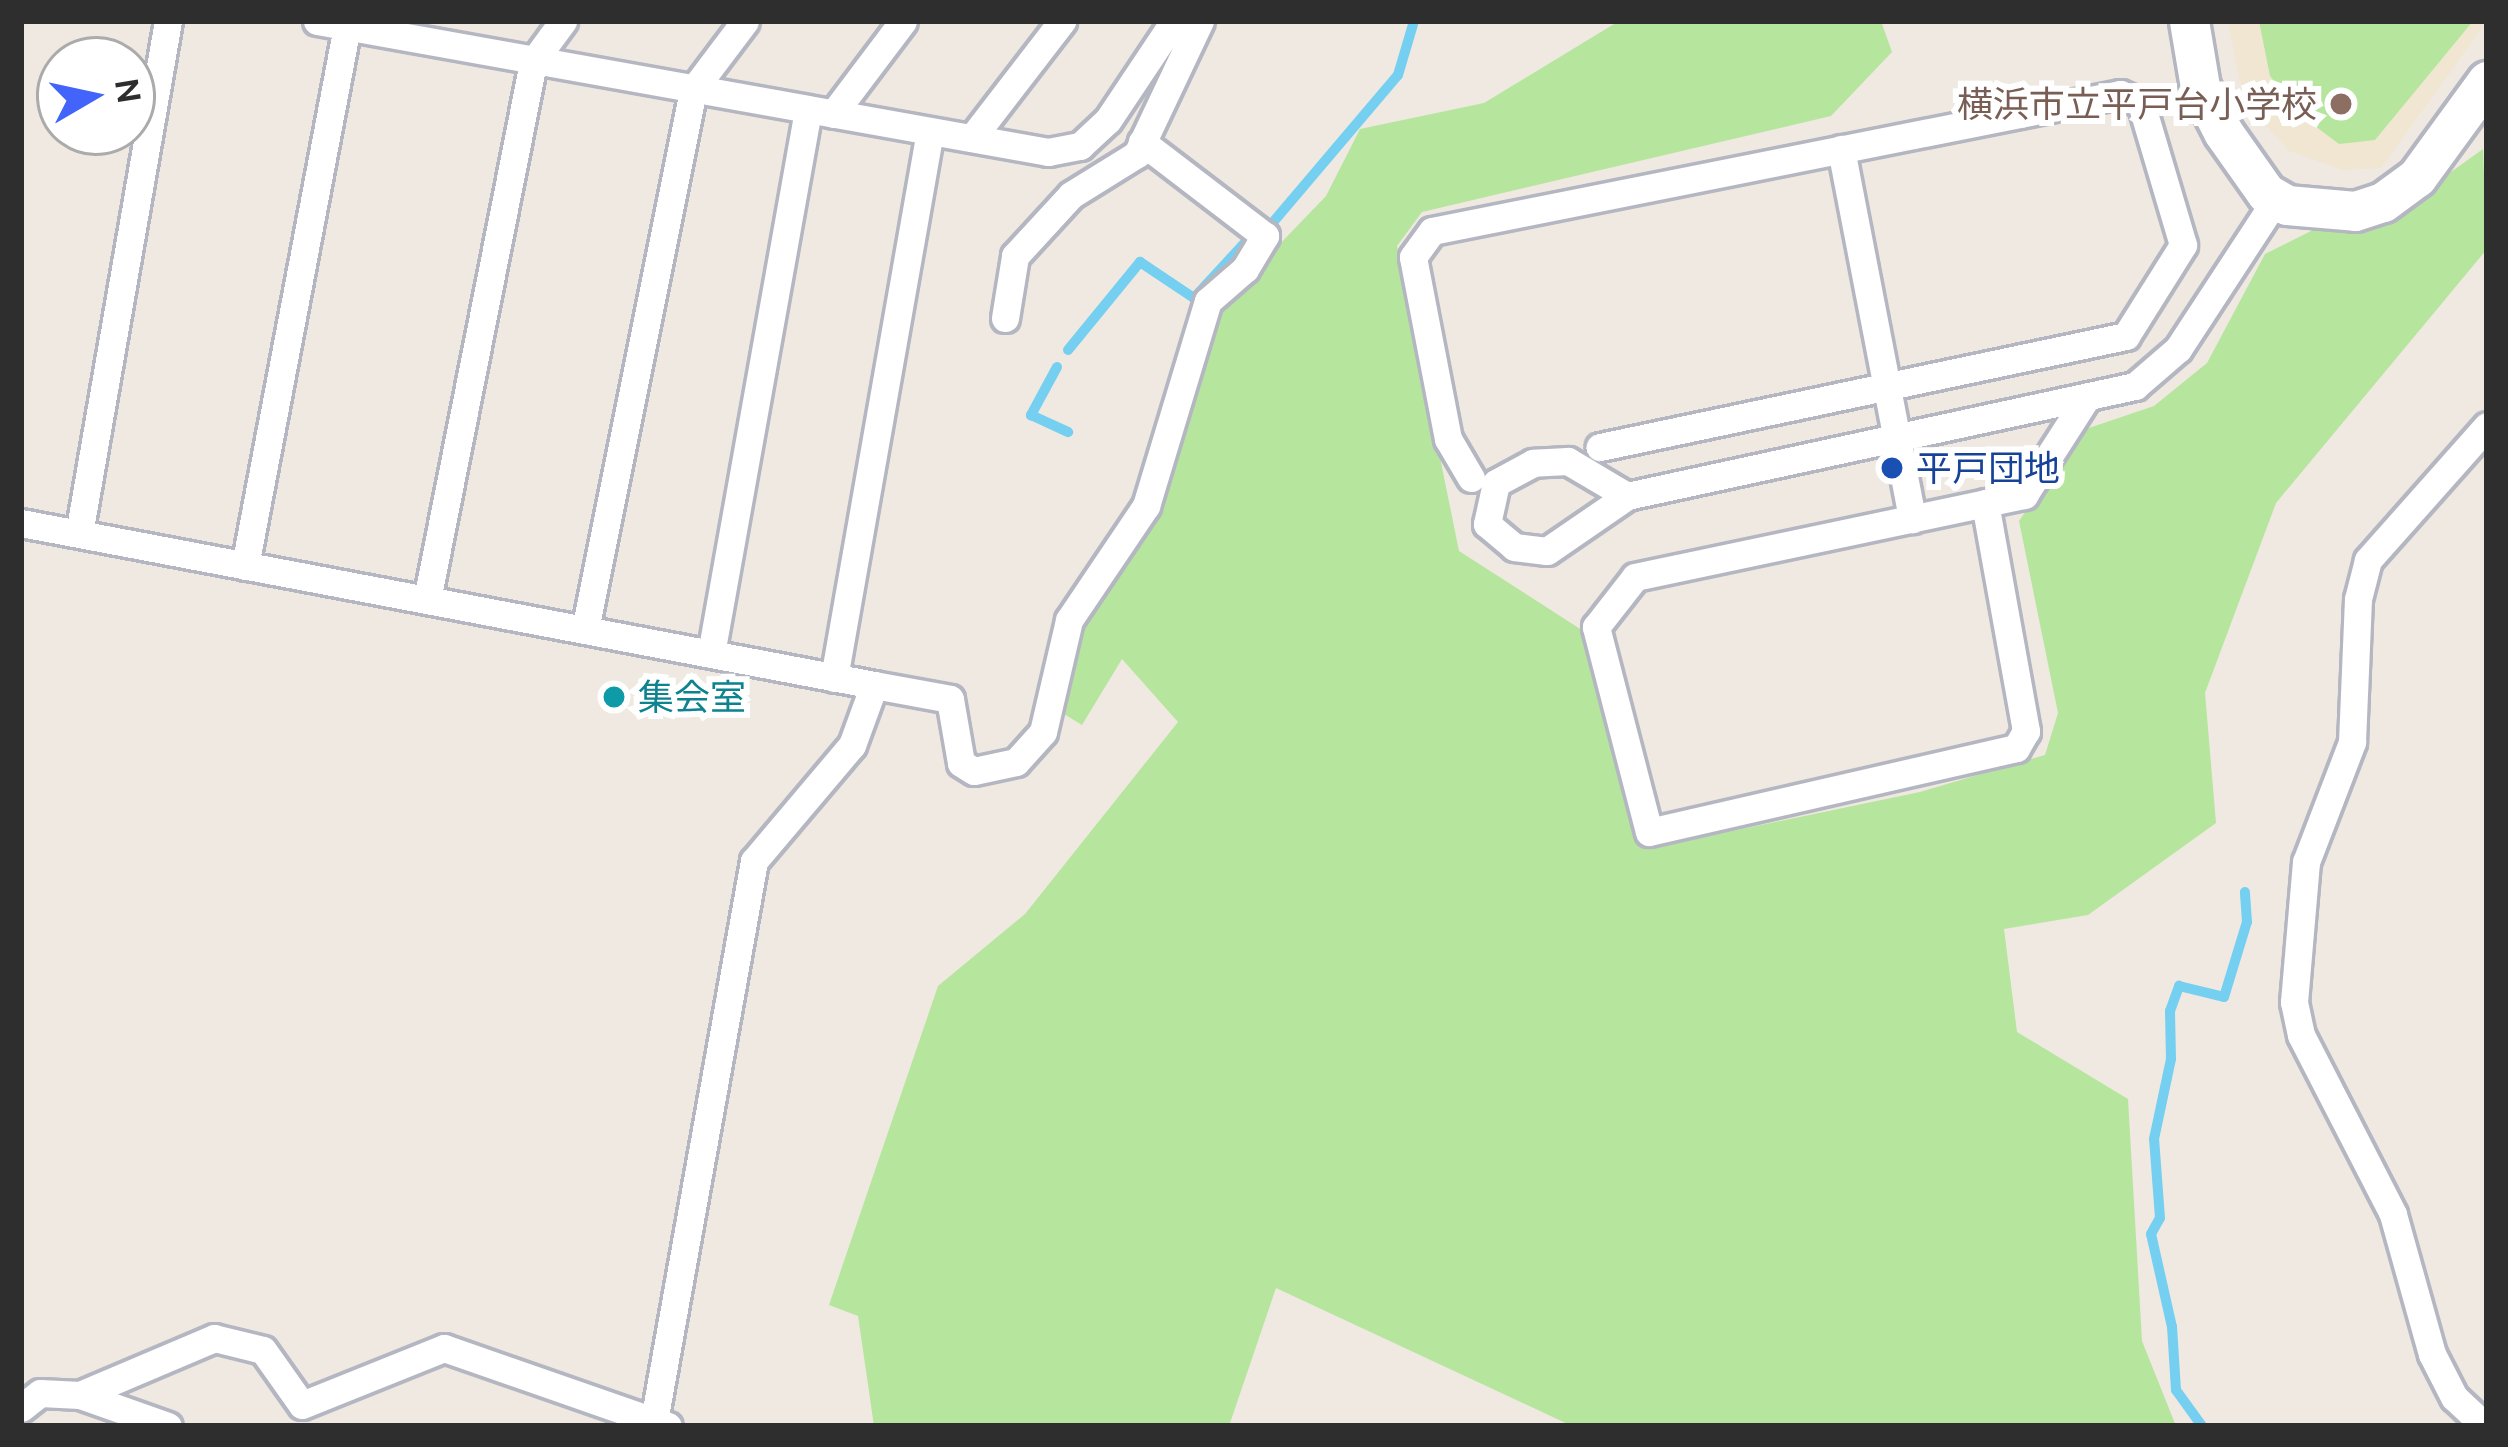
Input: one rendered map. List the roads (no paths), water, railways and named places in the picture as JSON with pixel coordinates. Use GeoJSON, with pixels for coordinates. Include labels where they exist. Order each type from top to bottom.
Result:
{"type":"FeatureCollection","features":[{"type":"Feature","properties":{"kind":"street"},"geometry":{"type":"LineString","coordinates":[[79,534],[168,21]]}},
{"type":"Feature","properties":{"kind":"street"},"geometry":{"type":"LineString","coordinates":[[427,600],[533,62],[563,21]]}},
{"type":"Feature","properties":{"kind":"street"},"geometry":{"type":"LineString","coordinates":[[585,630],[693,90],[745,21]]}},
{"type":"Feature","properties":{"kind":"street"},"geometry":{"type":"LineString","coordinates":[[711,654],[820,112],[903,21]]}},
{"type":"Feature","properties":{"kind":"street"},"geometry":{"type":"LineString","coordinates":[[972,138],[1062,21]]}},
{"type":"Feature","properties":{"kind":"street"},"geometry":{"type":"LineString","coordinates":[[245,566],[336,23],[1048,152],[1080,146],[1108,120],[1174,21]]}},
{"type":"Feature","properties":{"kind":"street"},"geometry":{"type":"LineString","coordinates":[[1005,319],[1015,256],[1071,195],[1137,154],[1200,21]]}},
{"type":"Feature","properties":{"kind":"street"},"geometry":{"type":"LineString","coordinates":[[2189,21],[2200,87],[2239,160],[2276,199],[2320,212],[2383,202],[2416,177],[2487,81]]}},
{"type":"Feature","properties":{"kind":"street"},"geometry":{"type":"LineString","coordinates":[[1471,478],[1448,439],[1414,257],[1432,230],[2120,94],[2141,103],[2183,244],[2126,336],[1600,447]]}},
{"type":"Feature","properties":{"kind":"street"},"geometry":{"type":"LineString","coordinates":[[834,678],[930,131]]}},
{"type":"Feature","properties":{"kind":"street"},"geometry":{"type":"LineString","coordinates":[[21,523],[950,699],[961,763],[974,771],[1016,762],[1043,732],[1059,645],[1146,506],[1208,301],[1245,268],[1265,236],[1142,142]]}},
{"type":"Feature","properties":{"kind":"street"},"geometry":{"type":"LineString","coordinates":[[1840,149],[1912,519]]}},
{"type":"Feature","properties":{"kind":"street"},"geometry":{"type":"LineString","coordinates":[[1627,496],[1568,461],[1533,463],[1496,483],[1487,524],[1514,547],[1547,551],[1627,496],[2134,386],[2156,371],[2276,199]]}},
{"type":"Feature","properties":{"kind":"street"},"geometry":{"type":"LineString","coordinates":[[1985,503],[2026,731],[2015,748],[1649,832],[1596,627],[1635,577],[1912,519],[1985,503],[2024,495],[2087,397]]}},
{"type":"Feature","properties":{"kind":"street"},"geometry":{"type":"LineString","coordinates":[[2485,1426],[2454,1397],[2432,1354],[2393,1214],[2301,1035],[2294,1002],[2306,862],[2352,742],[2358,599],[2368,560],[2487,426]]}},
{"type":"Feature","properties":{"kind":"street"},"geometry":{"type":"LineString","coordinates":[[80,1395],[214,1338],[263,1351],[302,1405],[444,1348],[661,1424],[754,861],[852,745],[874,686]]}},
{"type":"Feature","properties":{"kind":"street"},"geometry":{"type":"LineString","coordinates":[[21,1408],[40,1394],[80,1395],[168,1426]]}},
{"type":"Feature","properties":{"kind":"waterway"},"geometry":{"type":"LineString","coordinates":[[1269,227],[1398,75],[1414,21]]}},
{"type":"Feature","properties":{"kind":"waterway"},"geometry":{"type":"LineString","coordinates":[[1068,350],[1140,262],[1194,298],[1250,237]]}},
{"type":"Feature","properties":{"kind":"waterway"},"geometry":{"type":"LineString","coordinates":[[1057,367],[1031,415],[1068,432]]}},
{"type":"Feature","properties":{"kind":"waterway"},"geometry":{"type":"LineString","coordinates":[[2202,1426],[2176,1390],[2172,1327],[2151,1234],[2160,1218],[2154,1139],[2171,1059],[2170,1011],[2179,986],[2224,997],[2247,922],[2245,892]]}},
{"type":"Feature","properties":{"kind":"place","name":"横浜市立平戸台小学校"},"geometry":{"type":"Point","coordinates":[2341,104]}},
{"type":"Feature","properties":{"kind":"place","name":"平戸団地"},"geometry":{"type":"Point","coordinates":[1892,468]}},
{"type":"Feature","properties":{"kind":"place","name":"集会室"},"geometry":{"type":"Point","coordinates":[614,697]}}]}
